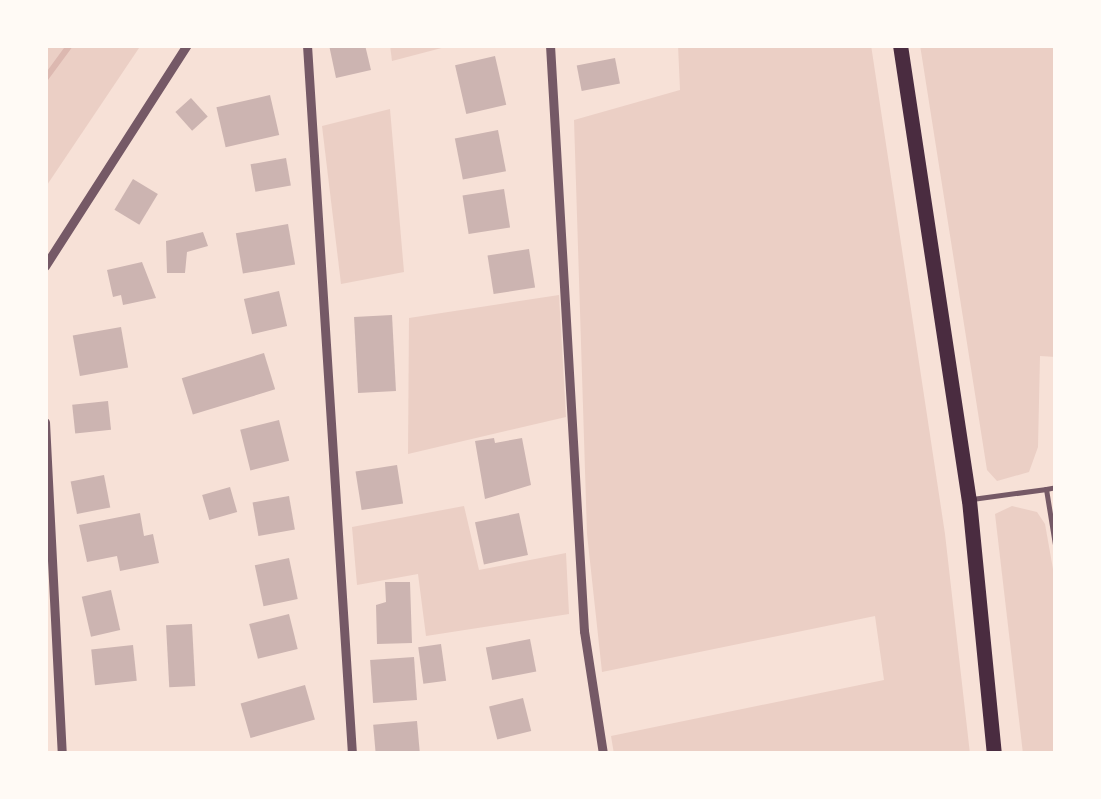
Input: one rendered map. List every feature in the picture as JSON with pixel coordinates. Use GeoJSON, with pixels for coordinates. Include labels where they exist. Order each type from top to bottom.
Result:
{"type":"FeatureCollection","features":[{"type":"Feature","properties":{"kind":"highway"},"geometry":{"type":"LineString","coordinates":[[900,45],[969,500],[994,754]]}},
{"type":"Feature","properties":{"kind":"street"},"geometry":{"type":"LineString","coordinates":[[45,266],[187,45]]}},
{"type":"Feature","properties":{"kind":"street"},"geometry":{"type":"LineString","coordinates":[[307,45],[352,754]]}},
{"type":"Feature","properties":{"kind":"street"},"geometry":{"type":"LineString","coordinates":[[550,45],[584,631],[603,754]]}},
{"type":"Feature","properties":{"kind":"street"},"geometry":{"type":"LineString","coordinates":[[45,422],[62,754]]}},
{"type":"Feature","properties":{"kind":"lane"},"geometry":{"type":"LineString","coordinates":[[969,500],[1056,487]]}},
{"type":"Feature","properties":{"kind":"lane"},"geometry":{"type":"LineString","coordinates":[[1046,489],[1056,550]]}},
{"type":"Feature","properties":{"kind":"shaded area"},"geometry":{"type":"Polygon","coordinates":[[[45,45],[141,45],[45,188],[45,45]]]}},
{"type":"Feature","properties":{"kind":"shaded area"},"geometry":{"type":"Polygon","coordinates":[[[390,45],[453,45],[392,61],[390,45]]]}},
{"type":"Feature","properties":{"kind":"shaded area"},"geometry":{"type":"Polygon","coordinates":[[[678,45],[871,45],[945,534],[970,754],[614,754],[611,736],[884,680],[875,616],[602,672],[587,534],[574,120],[680,90],[678,45]]]}},
{"type":"Feature","properties":{"kind":"shaded area"},"geometry":{"type":"Polygon","coordinates":[[[920,45],[1056,45],[1056,357],[1040,356],[1038,447],[1029,472],[997,481],[987,470],[920,45]]]}},
{"type":"Feature","properties":{"kind":"shaded area"},"geometry":{"type":"Polygon","coordinates":[[[390,109],[404,272],[341,284],[322,126],[390,109]]]}},
{"type":"Feature","properties":{"kind":"shaded area"},"geometry":{"type":"Polygon","coordinates":[[[559,295],[566,417],[408,454],[409,318],[559,295]]]}},
{"type":"Feature","properties":{"kind":"shaded area"},"geometry":{"type":"Polygon","coordinates":[[[464,506],[479,570],[566,553],[569,614],[426,636],[418,574],[357,585],[352,527],[464,506]]]}},
{"type":"Feature","properties":{"kind":"shaded area"},"geometry":{"type":"Polygon","coordinates":[[[1012,506],[1037,512],[1045,524],[1056,586],[1056,754],[1023,754],[995,514],[1012,506]]]}},
{"type":"Feature","properties":{"kind":"building"},"geometry":{"type":"Polygon","coordinates":[[[329,45],[365,45],[371,70],[336,78],[329,45]]]}},
{"type":"Feature","properties":{"kind":"building"},"geometry":{"type":"Polygon","coordinates":[[[495,56],[506,105],[466,114],[455,65],[495,56]]]}},
{"type":"Feature","properties":{"kind":"building"},"geometry":{"type":"Polygon","coordinates":[[[615,58],[620,84],[582,91],[577,65],[615,58]]]}},
{"type":"Feature","properties":{"kind":"building"},"geometry":{"type":"Polygon","coordinates":[[[270,95],[279,135],[226,147],[216,107],[270,95]]]}},
{"type":"Feature","properties":{"kind":"building"},"geometry":{"type":"Polygon","coordinates":[[[191,98],[208,117],[192,131],[175,112],[191,98]]]}},
{"type":"Feature","properties":{"kind":"building"},"geometry":{"type":"Polygon","coordinates":[[[498,130],[506,171],[463,180],[455,138],[498,130]]]}},
{"type":"Feature","properties":{"kind":"building"},"geometry":{"type":"Polygon","coordinates":[[[286,158],[291,186],[255,192],[251,164],[286,158]]]}},
{"type":"Feature","properties":{"kind":"building"},"geometry":{"type":"Polygon","coordinates":[[[133,179],[158,194],[139,225],[114,210],[133,179]]]}},
{"type":"Feature","properties":{"kind":"building"},"geometry":{"type":"Polygon","coordinates":[[[504,189],[510,228],[469,234],[463,196],[504,189]]]}},
{"type":"Feature","properties":{"kind":"building"},"geometry":{"type":"Polygon","coordinates":[[[288,224],[295,264],[243,274],[236,233],[288,224]]]}},
{"type":"Feature","properties":{"kind":"building"},"geometry":{"type":"Polygon","coordinates":[[[203,232],[208,246],[187,252],[185,273],[167,273],[166,241],[203,232]]]}},
{"type":"Feature","properties":{"kind":"building"},"geometry":{"type":"Polygon","coordinates":[[[529,249],[535,288],[494,294],[488,256],[529,249]]]}},
{"type":"Feature","properties":{"kind":"building"},"geometry":{"type":"Polygon","coordinates":[[[142,262],[156,298],[123,305],[121,295],[113,297],[107,270],[142,262]]]}},
{"type":"Feature","properties":{"kind":"building"},"geometry":{"type":"Polygon","coordinates":[[[279,291],[287,326],[252,334],[244,299],[279,291]]]}},
{"type":"Feature","properties":{"kind":"building"},"geometry":{"type":"Polygon","coordinates":[[[392,315],[396,391],[358,393],[354,317],[392,315]]]}},
{"type":"Feature","properties":{"kind":"building"},"geometry":{"type":"Polygon","coordinates":[[[121,327],[128,367],[80,376],[73,336],[121,327]]]}},
{"type":"Feature","properties":{"kind":"building"},"geometry":{"type":"Polygon","coordinates":[[[264,353],[275,389],[193,414],[182,378],[264,353]]]}},
{"type":"Feature","properties":{"kind":"building"},"geometry":{"type":"Polygon","coordinates":[[[108,401],[111,430],[75,434],[72,405],[108,401]]]}},
{"type":"Feature","properties":{"kind":"building"},"geometry":{"type":"Polygon","coordinates":[[[279,420],[289,461],[250,470],[240,430],[279,420]]]}},
{"type":"Feature","properties":{"kind":"building"},"geometry":{"type":"Polygon","coordinates":[[[494,438],[495,443],[522,438],[531,485],[485,499],[475,441],[494,438]]]}},
{"type":"Feature","properties":{"kind":"building"},"geometry":{"type":"Polygon","coordinates":[[[397,465],[403,504],[362,510],[356,472],[397,465]]]}},
{"type":"Feature","properties":{"kind":"building"},"geometry":{"type":"Polygon","coordinates":[[[104,475],[110,507],[77,514],[71,481],[104,475]]]}},
{"type":"Feature","properties":{"kind":"building"},"geometry":{"type":"Polygon","coordinates":[[[230,487],[237,512],[209,520],[202,495],[230,487]]]}},
{"type":"Feature","properties":{"kind":"building"},"geometry":{"type":"Polygon","coordinates":[[[289,496],[295,529],[258,536],[253,502],[289,496]]]}},
{"type":"Feature","properties":{"kind":"building"},"geometry":{"type":"Polygon","coordinates":[[[140,513],[144,536],[153,534],[159,563],[120,571],[117,556],[87,562],[79,525],[140,513]]]}},
{"type":"Feature","properties":{"kind":"building"},"geometry":{"type":"Polygon","coordinates":[[[519,513],[528,555],[484,564],[475,522],[519,513]]]}},
{"type":"Feature","properties":{"kind":"building"},"geometry":{"type":"Polygon","coordinates":[[[289,558],[298,599],[263,606],[255,565],[289,558]]]}},
{"type":"Feature","properties":{"kind":"building"},"geometry":{"type":"Polygon","coordinates":[[[385,582],[410,582],[412,643],[377,644],[376,605],[386,602],[385,582]]]}},
{"type":"Feature","properties":{"kind":"building"},"geometry":{"type":"Polygon","coordinates":[[[111,590],[120,630],[91,637],[82,597],[111,590]]]}},
{"type":"Feature","properties":{"kind":"building"},"geometry":{"type":"Polygon","coordinates":[[[289,614],[298,649],[258,659],[249,624],[289,614]]]}},
{"type":"Feature","properties":{"kind":"building"},"geometry":{"type":"Polygon","coordinates":[[[192,624],[195,686],[169,687],[166,625],[192,624]]]}},
{"type":"Feature","properties":{"kind":"building"},"geometry":{"type":"Polygon","coordinates":[[[530,639],[536,671],[492,680],[486,648],[530,639]]]}},
{"type":"Feature","properties":{"kind":"building"},"geometry":{"type":"Polygon","coordinates":[[[441,644],[446,681],[423,684],[418,647],[441,644]]]}},
{"type":"Feature","properties":{"kind":"building"},"geometry":{"type":"Polygon","coordinates":[[[133,645],[137,681],[95,685],[91,649],[133,645]]]}},
{"type":"Feature","properties":{"kind":"building"},"geometry":{"type":"Polygon","coordinates":[[[414,657],[417,700],[373,703],[370,660],[414,657]]]}},
{"type":"Feature","properties":{"kind":"building"},"geometry":{"type":"Polygon","coordinates":[[[305,685],[315,720],[251,738],[241,703],[305,685]]]}},
{"type":"Feature","properties":{"kind":"building"},"geometry":{"type":"Polygon","coordinates":[[[523,698],[531,731],[497,739],[489,706],[523,698]]]}},
{"type":"Feature","properties":{"kind":"building"},"geometry":{"type":"Polygon","coordinates":[[[417,721],[420,754],[376,754],[373,725],[417,721]]]}},
{"type":"Feature","properties":{"kind":"waterway"},"geometry":{"type":"LineString","coordinates":[[45,79],[70,45]]}}]}
